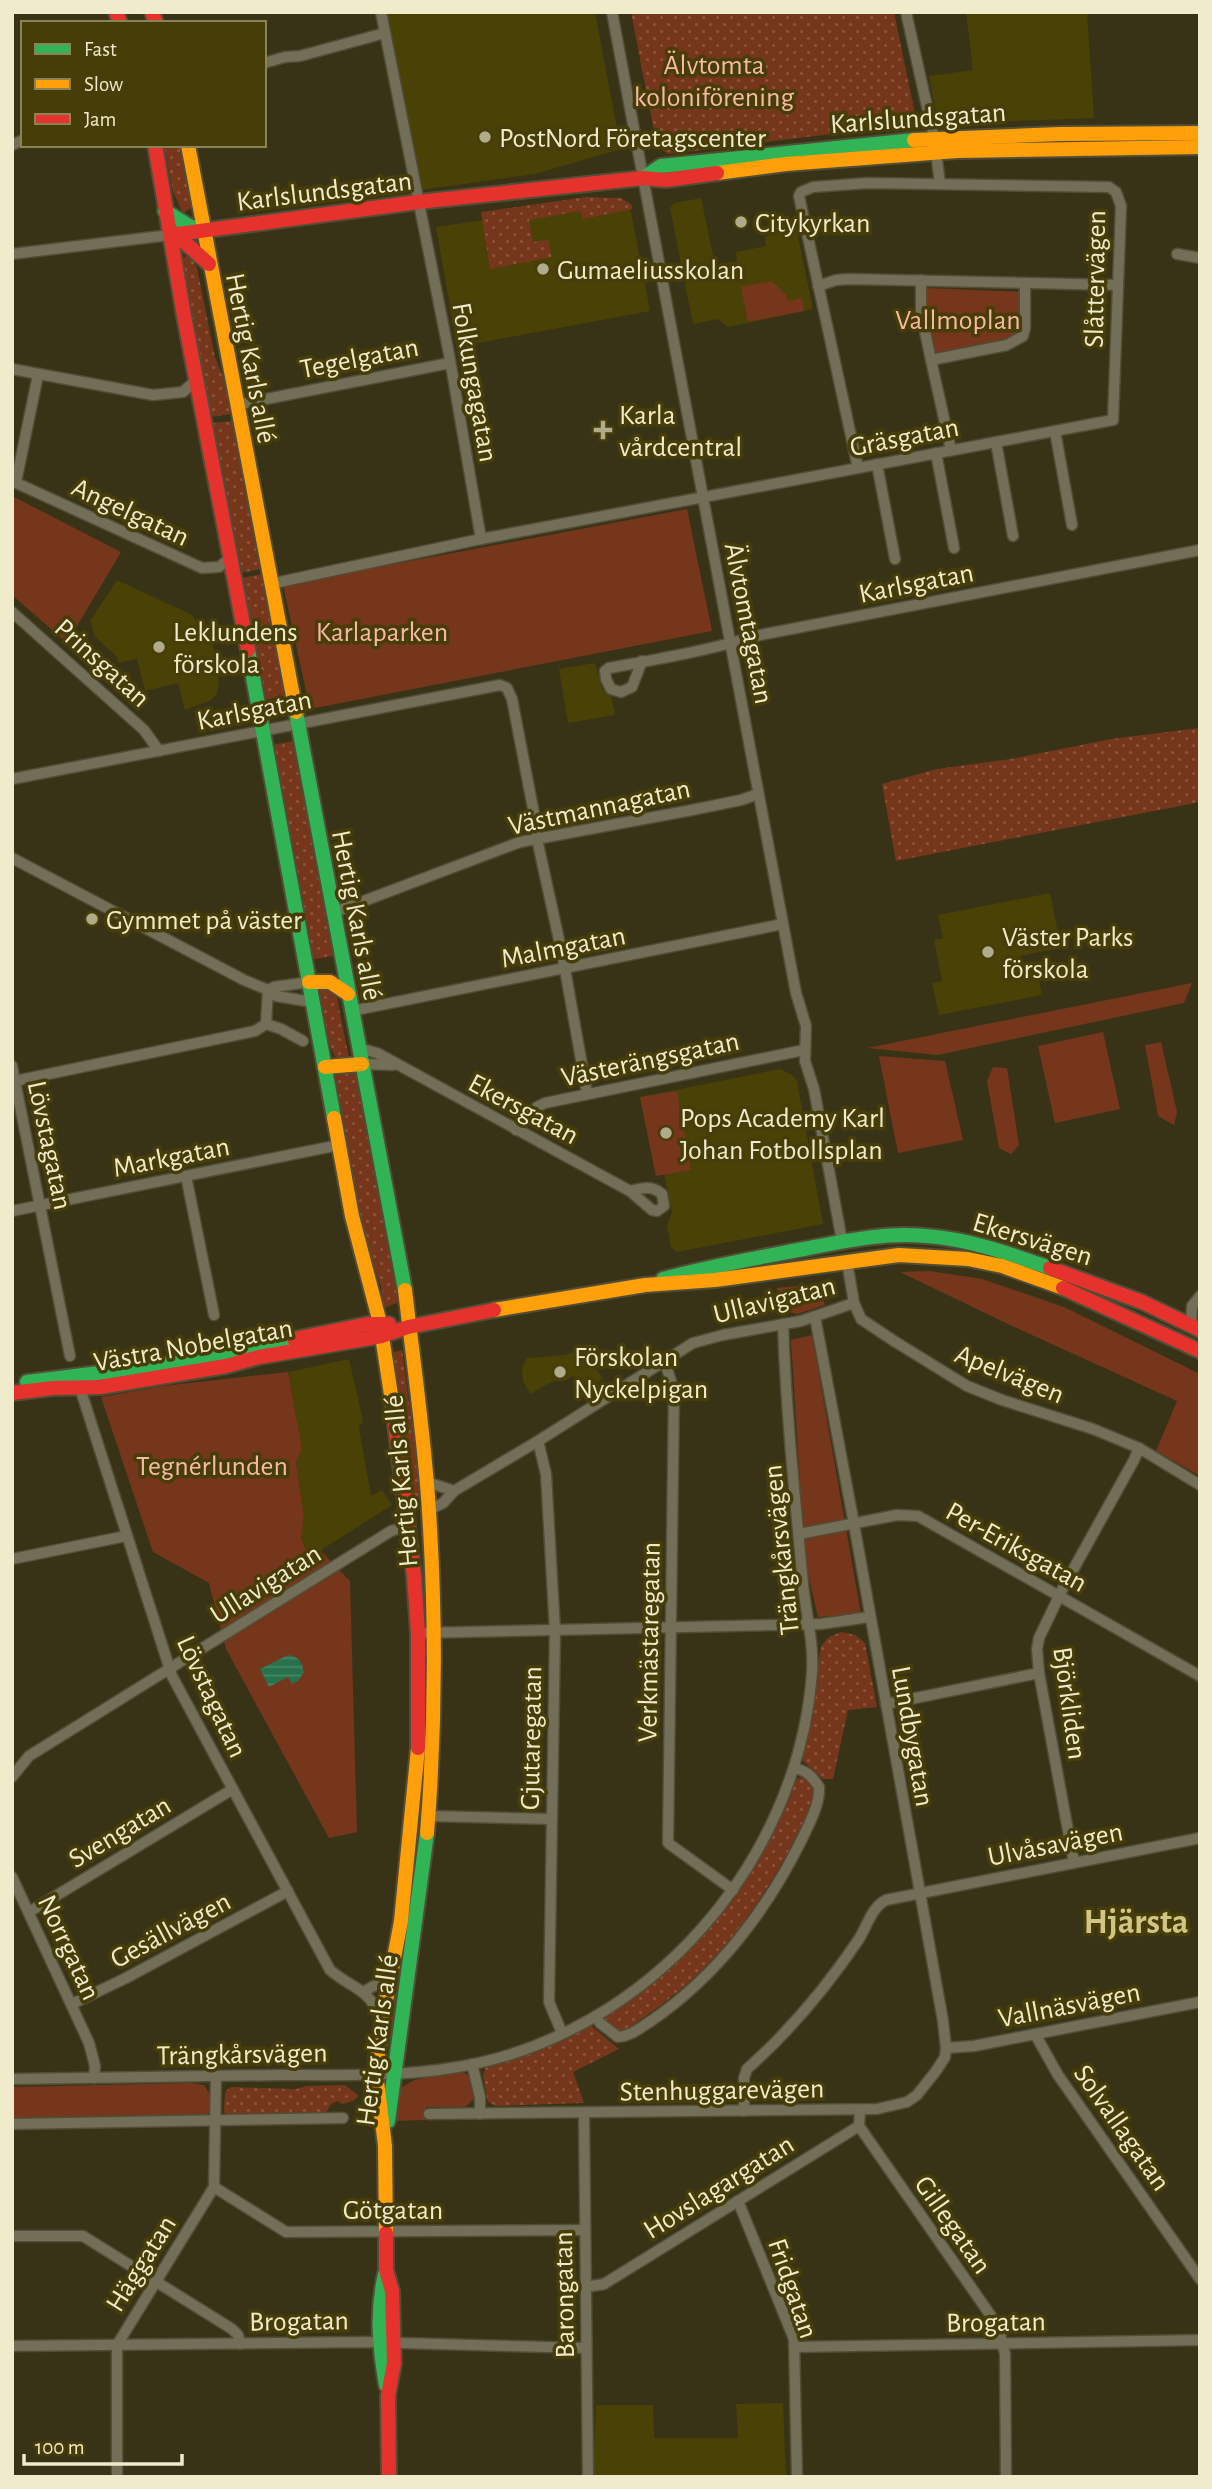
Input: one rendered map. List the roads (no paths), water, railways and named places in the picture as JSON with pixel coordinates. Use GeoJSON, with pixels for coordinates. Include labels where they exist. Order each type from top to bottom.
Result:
{"type":"FeatureCollection","features":[{"type":"Feature","properties":{"kind":"main road","name":"Karlslundsgatan"},"geometry":{"type":"LineString","coordinates":[[170,235],[418,202],[643,178],[666,180],[935,145],[1060,134],[1200,132]]}},
{"type":"Feature","properties":{"kind":"main road","name":"Karlslundsgatan"},"geometry":{"type":"LineString","coordinates":[[935,145],[994,149],[1200,146]]}},
{"type":"Feature","properties":{"kind":"main road","name":"Hertig Karls allé"},"geometry":{"type":"LineString","coordinates":[[155,147],[352,1216],[381,1330],[414,1576],[418,1633],[421,1899],[385,2146]]}},
{"type":"Feature","properties":{"kind":"main road","name":"Hertig Karls allé"},"geometry":{"type":"LineString","coordinates":[[188,147],[405,1288],[427,1482],[434,1634],[432,1772],[421,1816],[382,2022],[376,2073],[385,2146]]}},
{"type":"Feature","properties":{"kind":"main road"},"geometry":{"type":"LineString","coordinates":[[165,211],[189,226],[203,230]]}},
{"type":"Feature","properties":{"kind":"main road"},"geometry":{"type":"LineString","coordinates":[[170,235],[182,239],[196,256],[209,264]]}},
{"type":"Feature","properties":{"kind":"main road"},"geometry":{"type":"LineString","coordinates":[[309,982],[323,979],[335,982],[348,993]]}},
{"type":"Feature","properties":{"kind":"main road"},"geometry":{"type":"LineString","coordinates":[[325,1068],[362,1064]]}},
{"type":"Feature","properties":{"kind":"main road","name":"Ekersvägen"},"geometry":{"type":"LineString","coordinates":[[842,1241],[908,1235],[948,1238],[1014,1255],[1090,1281],[1197,1324]]}},
{"type":"Feature","properties":{"kind":"main road"},"geometry":{"type":"LineString","coordinates":[[381,1330],[645,1285],[715,1280],[847,1262],[842,1241],[688,1272],[645,1285]]}},
{"type":"Feature","properties":{"kind":"main road","name":"Ekersvägen"},"geometry":{"type":"LineString","coordinates":[[847,1262],[899,1255],[932,1255],[1002,1266],[1054,1284],[1200,1351]]}},
{"type":"Feature","properties":{"kind":"main road"},"geometry":{"type":"LineString","coordinates":[[1181,1341],[1197,1324]]}},
{"type":"Feature","properties":{"kind":"main road","name":"Västra Nobelgatan"},"geometry":{"type":"LineString","coordinates":[[12,1385],[228,1355],[326,1331],[381,1330]]}},
{"type":"Feature","properties":{"kind":"main road","name":"Västra Nobelgatan"},"geometry":{"type":"LineString","coordinates":[[12,1393],[53,1388],[100,1387],[214,1368],[381,1330]]}},
{"type":"Feature","properties":{"kind":"main road"},"geometry":{"type":"LineString","coordinates":[[385,2146],[386,2270],[391,2291],[387,2343],[394,2363],[388,2396],[389,2477]]}},
{"type":"Feature","properties":{"kind":"street","name":"Folkungagatan"},"geometry":{"type":"LineString","coordinates":[[381,12],[450,363],[481,539]]}},
{"type":"Feature","properties":{"kind":"street","name":"Älvtomtagatan"},"geometry":{"type":"LineString","coordinates":[[612,12],[796,993],[806,1026],[804,1050],[814,1089],[842,1241]]}},
{"type":"Feature","properties":{"kind":"street"},"geometry":{"type":"LineString","coordinates":[[906,12],[927,100],[940,184]]}},
{"type":"Feature","properties":{"kind":"street"},"geometry":{"type":"LineString","coordinates":[[266,62],[385,33]]}},
{"type":"Feature","properties":{"kind":"street","name":"Slåttervägen"},"geometry":{"type":"LineString","coordinates":[[818,286],[799,196],[801,192],[813,187],[834,184],[1109,187],[1116,191],[1121,206],[1113,420]]}},
{"type":"Feature","properties":{"kind":"street","name":"Karlslundsgatan"},"geometry":{"type":"LineString","coordinates":[[12,254],[170,235]]}},
{"type":"Feature","properties":{"kind":"street"},"geometry":{"type":"LineString","coordinates":[[1177,254],[1200,258]]}},
{"type":"Feature","properties":{"kind":"street"},"geometry":{"type":"LineString","coordinates":[[858,468],[818,286],[850,279],[1118,285]]}},
{"type":"Feature","properties":{"kind":"street"},"geometry":{"type":"LineString","coordinates":[[921,280],[921,313],[951,450]]}},
{"type":"Feature","properties":{"kind":"street"},"geometry":{"type":"LineString","coordinates":[[931,359],[1007,345],[1023,336],[1025,283]]}},
{"type":"Feature","properties":{"kind":"street","name":"Tegelgatan"},"geometry":{"type":"LineString","coordinates":[[236,405],[450,363]]}},
{"type":"Feature","properties":{"kind":"street"},"geometry":{"type":"LineString","coordinates":[[12,369],[153,394],[183,392],[197,378]]}},
{"type":"Feature","properties":{"kind":"street"},"geometry":{"type":"LineString","coordinates":[[13,482],[17,477],[38,375]]}},
{"type":"Feature","properties":{"kind":"street","name":"Gräsgatan"},"geometry":{"type":"LineString","coordinates":[[703,497],[1113,420]]}},
{"type":"Feature","properties":{"kind":"street"},"geometry":{"type":"LineString","coordinates":[[1055,431],[1073,525]]}},
{"type":"Feature","properties":{"kind":"street"},"geometry":{"type":"LineString","coordinates":[[996,442],[1013,536]]}},
{"type":"Feature","properties":{"kind":"street"},"geometry":{"type":"LineString","coordinates":[[936,453],[954,548]]}},
{"type":"Feature","properties":{"kind":"street"},"geometry":{"type":"LineString","coordinates":[[877,464],[895,559]]}},
{"type":"Feature","properties":{"kind":"street","name":"Angelgatan"},"geometry":{"type":"LineString","coordinates":[[13,482],[202,568],[219,567],[230,558]]}},
{"type":"Feature","properties":{"kind":"street"},"geometry":{"type":"LineString","coordinates":[[270,584],[481,539],[703,497]]}},
{"type":"Feature","properties":{"kind":"street","name":"Karlsgatan"},"geometry":{"type":"LineString","coordinates":[[642,662],[767,634],[1200,550]]}},
{"type":"Feature","properties":{"kind":"street","name":"Prinsgatan"},"geometry":{"type":"LineString","coordinates":[[12,612],[144,730],[159,751]]}},
{"type":"Feature","properties":{"kind":"street","name":"Karlsgatan"},"geometry":{"type":"LineString","coordinates":[[12,779],[503,686],[511,694],[537,839]]}},
{"type":"Feature","properties":{"kind":"street","name":"Västmannagatan"},"geometry":{"type":"LineString","coordinates":[[332,913],[520,842],[758,794]]}},
{"type":"Feature","properties":{"kind":"street"},"geometry":{"type":"LineString","coordinates":[[537,839],[565,969],[587,1093]]}},
{"type":"Feature","properties":{"kind":"street"},"geometry":{"type":"LineString","coordinates":[[12,858],[276,996],[312,1002]]}},
{"type":"Feature","properties":{"kind":"street","name":"Malmgatan"},"geometry":{"type":"LineString","coordinates":[[351,1011],[783,924]]}},
{"type":"Feature","properties":{"kind":"street"},"geometry":{"type":"LineString","coordinates":[[268,990],[309,982]]}},
{"type":"Feature","properties":{"kind":"street"},"geometry":{"type":"LineString","coordinates":[[15,1081],[255,1031],[265,1024],[268,990]]}},
{"type":"Feature","properties":{"kind":"street"},"geometry":{"type":"LineString","coordinates":[[265,1024],[303,1041]]}},
{"type":"Feature","properties":{"kind":"street","name":"Ekersgatan"},"geometry":{"type":"LineString","coordinates":[[359,1048],[377,1053],[630,1191]]}},
{"type":"Feature","properties":{"kind":"street","name":"Västerängsgatan"},"geometry":{"type":"LineString","coordinates":[[516,1130],[537,1107],[587,1093],[804,1050]]}},
{"type":"Feature","properties":{"kind":"street","name":"Ekersgatan"},"geometry":{"type":"LineString","coordinates":[[362,1064],[396,1065]]}},
{"type":"Feature","properties":{"kind":"street","name":"Lövstagatan"},"geometry":{"type":"LineString","coordinates":[[12,1066],[70,1356]]}},
{"type":"Feature","properties":{"kind":"street","name":"Markgatan"},"geometry":{"type":"LineString","coordinates":[[12,1211],[340,1145]]}},
{"type":"Feature","properties":{"kind":"street"},"geometry":{"type":"LineString","coordinates":[[186,1176],[214,1315]]}},
{"type":"Feature","properties":{"kind":"street","name":"Apelvägen"},"geometry":{"type":"LineString","coordinates":[[847,1262],[861,1319],[967,1386],[1139,1448],[1200,1485]]}},
{"type":"Feature","properties":{"kind":"street"},"geometry":{"type":"LineString","coordinates":[[1197,1324],[1192,1306],[1200,1296]]}},
{"type":"Feature","properties":{"kind":"street","name":"Ullavigatan"},"geometry":{"type":"LineString","coordinates":[[429,1510],[443,1503],[454,1491],[693,1343],[815,1317],[855,1303]]}},
{"type":"Feature","properties":{"kind":"street","name":"Lundbygatan"},"geometry":{"type":"LineString","coordinates":[[815,1317],[946,2048]]}},
{"type":"Feature","properties":{"kind":"street","name":"Trängkårsvägen"},"geometry":{"type":"LineString","coordinates":[[12,2079],[376,2073],[437,2070],[472,2064],[513,2052],[596,2016],[632,1992],[675,1957],[714,1917],[770,1828],[794,1768],[808,1710],[813,1650],[803,1590],[783,1324]]}},
{"type":"Feature","properties":{"kind":"street","name":"Verkmästaregatan"},"geometry":{"type":"LineString","coordinates":[[664,1362],[674,1391],[668,1843],[733,1890]]}},
{"type":"Feature","properties":{"kind":"street","name":"Lövstagatan"},"geometry":{"type":"LineString","coordinates":[[79,1388],[170,1668],[330,1970],[346,1983],[365,1991]]}},
{"type":"Feature","properties":{"kind":"street","name":"Gjutaregatan"},"geometry":{"type":"LineString","coordinates":[[538,1441],[545,1474],[555,1631],[549,2002],[562,2033]]}},
{"type":"Feature","properties":{"kind":"street","name":"Björkliden"},"geometry":{"type":"LineString","coordinates":[[1074,1863],[1038,1673],[1037,1649],[1039,1638],[1060,1596],[1139,1448]]}},
{"type":"Feature","properties":{"kind":"street"},"geometry":{"type":"LineString","coordinates":[[427,1482],[454,1491]]}},
{"type":"Feature","properties":{"kind":"street","name":"Per-Eriksgatan"},"geometry":{"type":"LineString","coordinates":[[799,1534],[897,1515],[918,1517],[1200,1676]]}},
{"type":"Feature","properties":{"kind":"street","name":"Ullavigatan"},"geometry":{"type":"LineString","coordinates":[[12,1777],[29,1756],[391,1531],[407,1526]]}},
{"type":"Feature","properties":{"kind":"street"},"geometry":{"type":"LineString","coordinates":[[12,1559],[126,1536]]}},
{"type":"Feature","properties":{"kind":"street"},"geometry":{"type":"LineString","coordinates":[[418,1633],[810,1625],[869,1617]]}},
{"type":"Feature","properties":{"kind":"street"},"geometry":{"type":"LineString","coordinates":[[886,1704],[1038,1673]]}},
{"type":"Feature","properties":{"kind":"street"},"geometry":{"type":"LineString","coordinates":[[12,1760],[29,1756]]}},
{"type":"Feature","properties":{"kind":"street"},"geometry":{"type":"LineString","coordinates":[[596,2016],[600,2024],[618,2038],[633,2033],[688,1992],[746,1931],[792,1860],[817,1804],[819,1787],[812,1776],[794,1768]]}},
{"type":"Feature","properties":{"kind":"street","name":"Svengatan"},"geometry":{"type":"LineString","coordinates":[[29,1912],[233,1788]]}},
{"type":"Feature","properties":{"kind":"street"},"geometry":{"type":"LineString","coordinates":[[421,1816],[552,1819]]}},
{"type":"Feature","properties":{"kind":"street","name":"Ulvåsavägen"},"geometry":{"type":"LineString","coordinates":[[744,2111],[744,2078],[747,2069],[794,2025],[822,1992],[880,1903],[1200,1838]]}},
{"type":"Feature","properties":{"kind":"street","name":"Norrgatan"},"geometry":{"type":"LineString","coordinates":[[12,1877],[89,2043],[94,2078]]}},
{"type":"Feature","properties":{"kind":"street","name":"Gesällvägen"},"geometry":{"type":"LineString","coordinates":[[72,2004],[288,1891]]}},
{"type":"Feature","properties":{"kind":"street"},"geometry":{"type":"LineString","coordinates":[[382,2022],[365,1991],[390,1976]]}},
{"type":"Feature","properties":{"kind":"street","name":"Vallnäsvägen"},"geometry":{"type":"LineString","coordinates":[[946,2048],[974,2046],[1200,2002]]}},
{"type":"Feature","properties":{"kind":"street","name":"Solvallagatan"},"geometry":{"type":"LineString","coordinates":[[1035,2034],[1058,2075],[1200,2279]]}},
{"type":"Feature","properties":{"kind":"street"},"geometry":{"type":"LineString","coordinates":[[859,2126],[860,2110],[892,2106],[907,2102],[917,2095],[944,2057],[946,2048]]}},
{"type":"Feature","properties":{"kind":"street"},"geometry":{"type":"LineString","coordinates":[[472,2064],[480,2097],[480,2114]]}},
{"type":"Feature","properties":{"kind":"street"},"geometry":{"type":"LineString","coordinates":[[214,2187],[216,2076]]}},
{"type":"Feature","properties":{"kind":"street","name":"Stenhuggarevägen"},"geometry":{"type":"LineString","coordinates":[[584,2113],[860,2110]]}},
{"type":"Feature","properties":{"kind":"street"},"geometry":{"type":"LineString","coordinates":[[429,2114],[584,2113]]}},
{"type":"Feature","properties":{"kind":"street","name":"Barongatan"},"geometry":{"type":"LineString","coordinates":[[584,2113],[588,2477]]}},
{"type":"Feature","properties":{"kind":"street"},"geometry":{"type":"LineString","coordinates":[[12,2124],[343,2119]]}},
{"type":"Feature","properties":{"kind":"street","name":"Hovslagargatan"},"geometry":{"type":"LineString","coordinates":[[586,2287],[604,2284],[859,2126]]}},
{"type":"Feature","properties":{"kind":"street","name":"Gillegatan"},"geometry":{"type":"LineString","coordinates":[[859,2126],[998,2326],[1005,2354],[1006,2477]]}},
{"type":"Feature","properties":{"kind":"street","name":"Götgatan"},"geometry":{"type":"LineString","coordinates":[[214,2187],[286,2232],[585,2230]]}},
{"type":"Feature","properties":{"kind":"street","name":"Häggatan"},"geometry":{"type":"LineString","coordinates":[[117,2477],[117,2345],[214,2187]]}},
{"type":"Feature","properties":{"kind":"street","name":"Fridgatan"},"geometry":{"type":"LineString","coordinates":[[738,2201],[794,2339],[797,2477]]}},
{"type":"Feature","properties":{"kind":"street"},"geometry":{"type":"LineString","coordinates":[[12,2236],[83,2236],[232,2329],[238,2335],[240,2344]]}},
{"type":"Feature","properties":{"kind":"street","name":"Brogatan"},"geometry":{"type":"LineString","coordinates":[[794,2347],[1200,2340]]}},
{"type":"Feature","properties":{"kind":"street","name":"Brogatan"},"geometry":{"type":"LineString","coordinates":[[12,2346],[387,2343],[586,2348]]}},
{"type":"Feature","properties":{"kind":"place","name":"PostNord Företagscenter"},"geometry":{"type":"Point","coordinates":[485,137]}},
{"type":"Feature","properties":{"kind":"place","name":"Citykyrkan"},"geometry":{"type":"Point","coordinates":[741,222]}},
{"type":"Feature","properties":{"kind":"place","name":"Gumaeliusskolan"},"geometry":{"type":"Point","coordinates":[543,269]}},
{"type":"Feature","properties":{"kind":"place","name":"Karla vårdcentral"},"geometry":{"type":"Point","coordinates":[603,430]}},
{"type":"Feature","properties":{"kind":"place","name":"Leklundens förskola"},"geometry":{"type":"Point","coordinates":[159,647]}},
{"type":"Feature","properties":{"kind":"place","name":"Gymmet på väster"},"geometry":{"type":"Point","coordinates":[92,919]}},
{"type":"Feature","properties":{"kind":"place","name":"Väster Parks förskola"},"geometry":{"type":"Point","coordinates":[988,952]}},
{"type":"Feature","properties":{"kind":"place","name":"Pops Academy Karl Johan Fotbollsplan"},"geometry":{"type":"Point","coordinates":[666,1133]}},
{"type":"Feature","properties":{"kind":"place","name":"Förskolan Nyckelpigan"},"geometry":{"type":"Point","coordinates":[560,1372]}},
{"type":"Feature","properties":{"kind":"district","name":"Hjärsta"},"geometry":{"type":"Point","coordinates":[1136,1921]}},
{"type":"Feature","properties":{"kind":"park label","name":"Älvtomta koloniförening"},"geometry":{"type":"Point","coordinates":[714,80]}},
{"type":"Feature","properties":{"kind":"park label","name":"Vallmoplan"},"geometry":{"type":"Point","coordinates":[958,319]}},
{"type":"Feature","properties":{"kind":"park label","name":"Karlaparken"},"geometry":{"type":"Point","coordinates":[382,631]}},
{"type":"Feature","properties":{"kind":"park label","name":"Tegnérlunden"},"geometry":{"type":"Point","coordinates":[212,1465]}}]}
